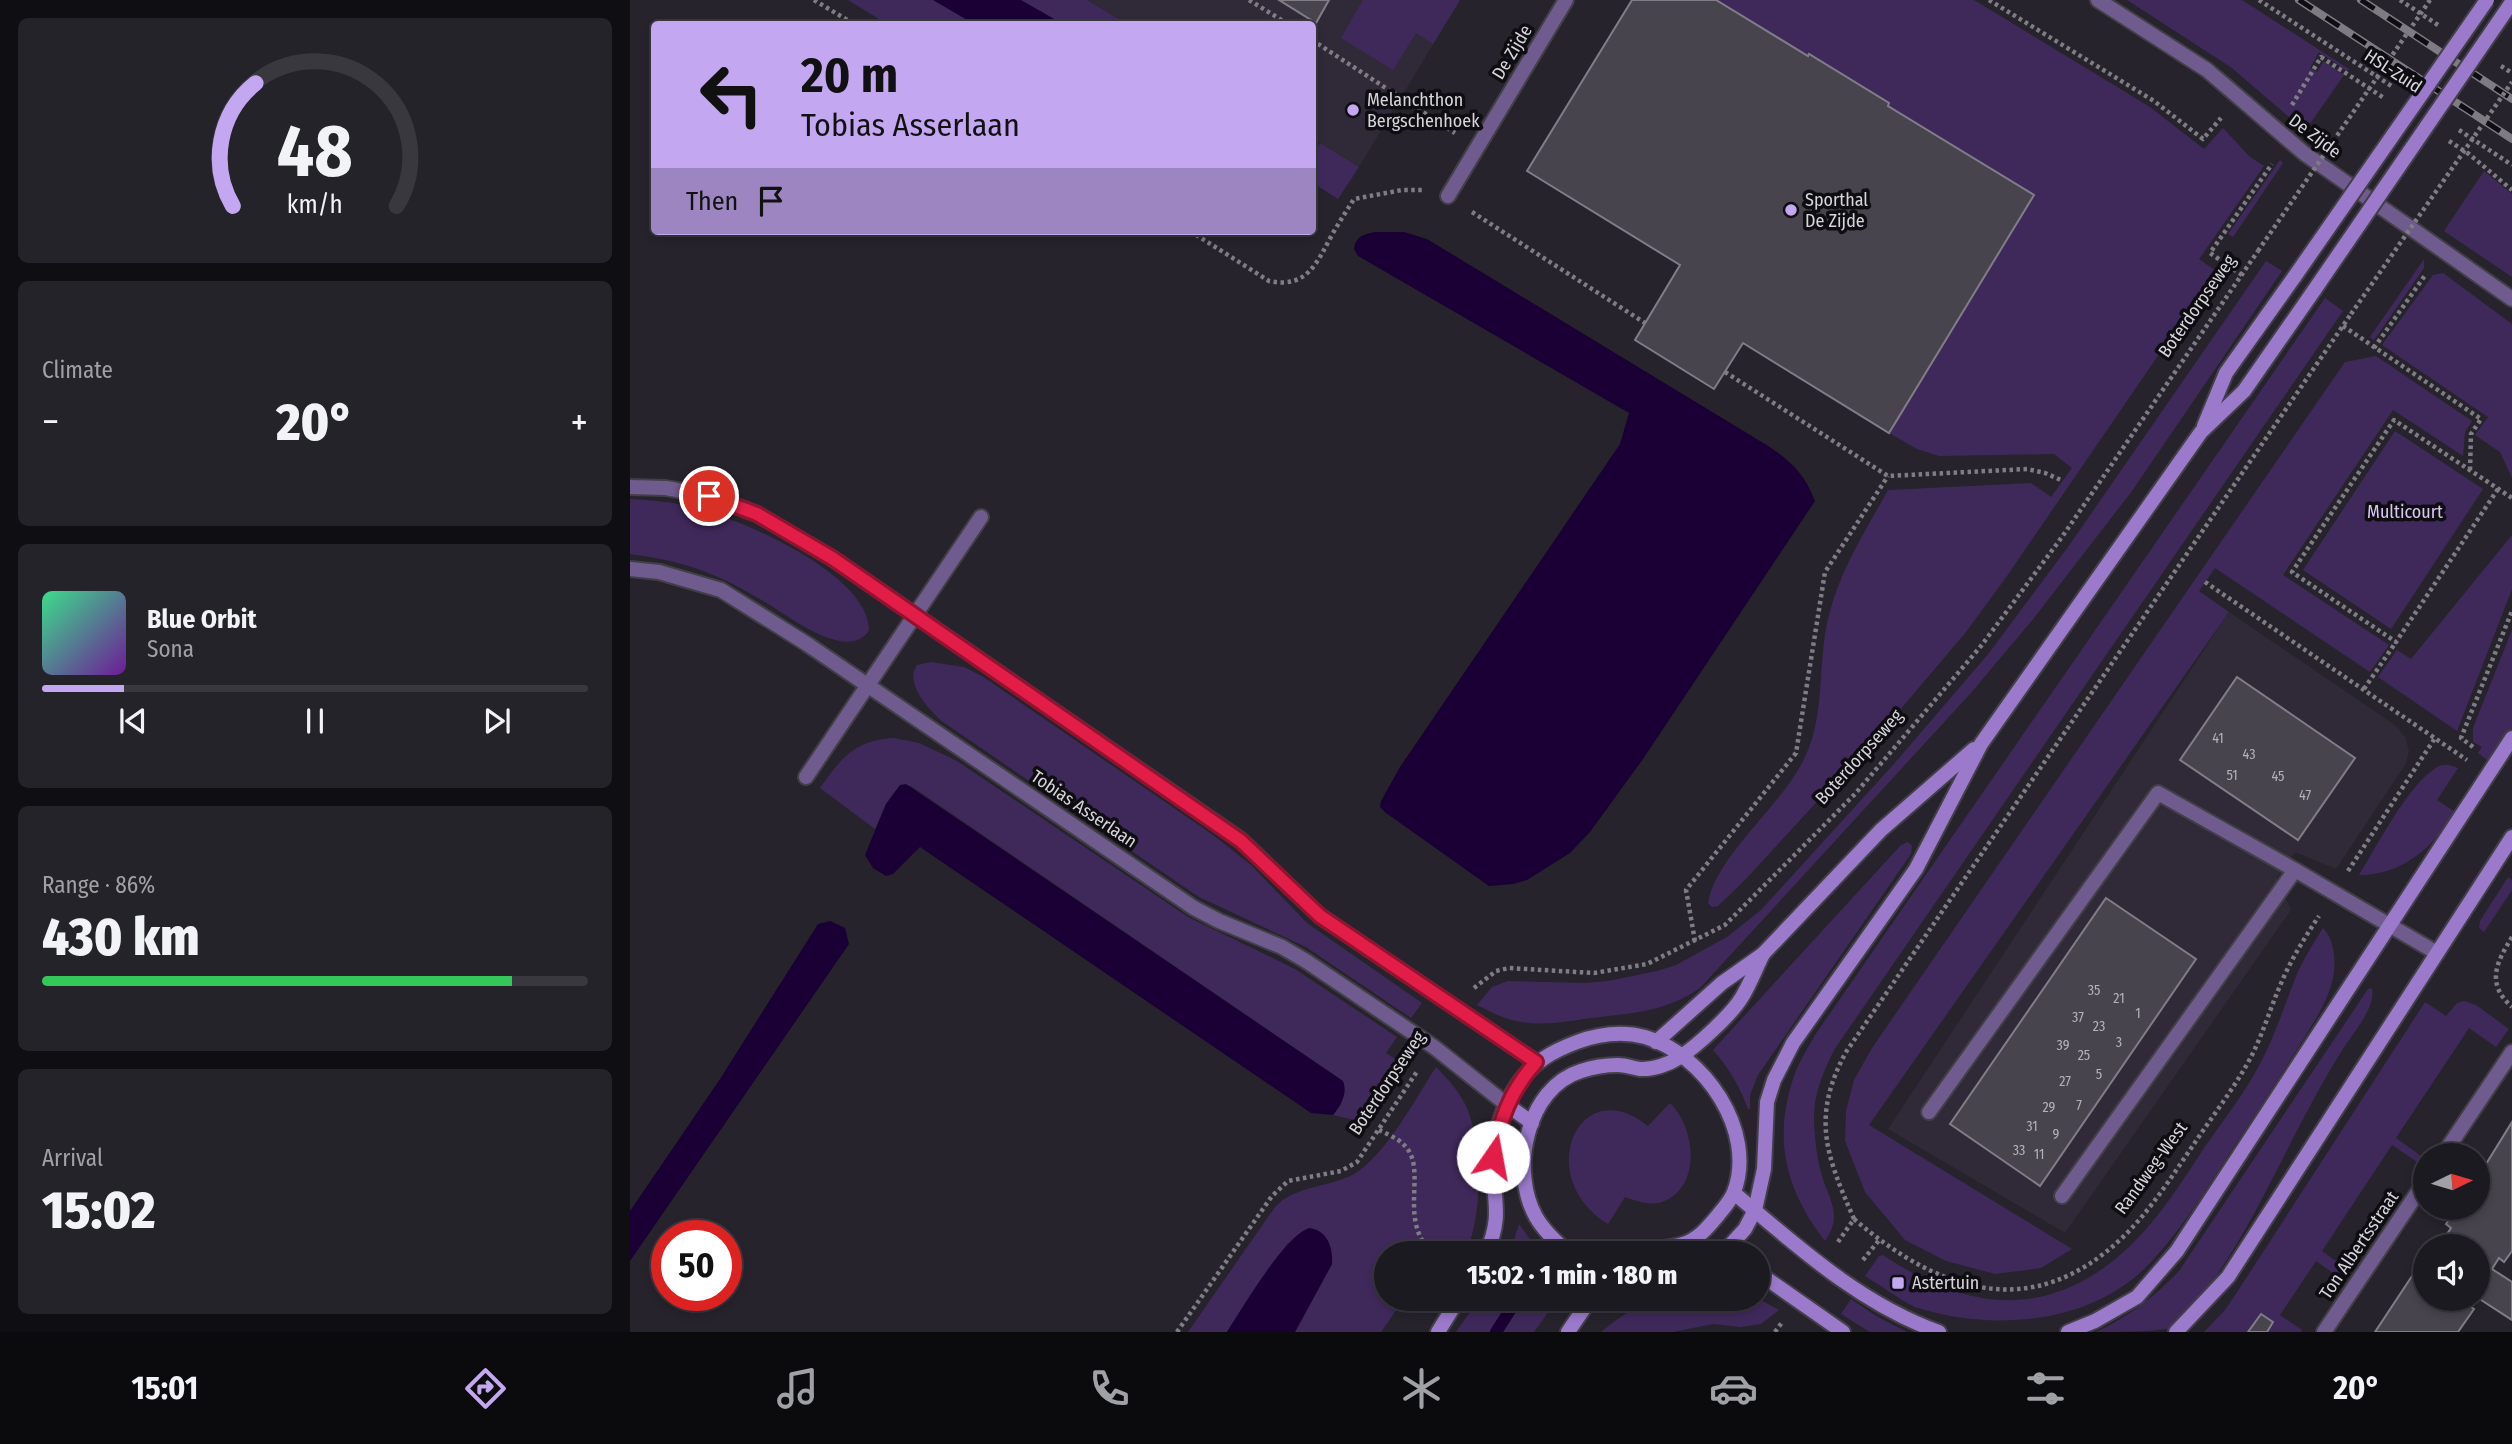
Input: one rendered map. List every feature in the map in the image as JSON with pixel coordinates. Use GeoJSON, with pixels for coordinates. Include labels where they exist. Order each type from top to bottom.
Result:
{"type":"FeatureCollection","features":[{"type":"Feature","properties":{"kind":"main road"},"geometry":{"type":"LineString","coordinates":[[2201,432],[2226,373],[2487,0]]}},
{"type":"Feature","properties":{"kind":"main road"},"geometry":{"type":"LineString","coordinates":[[1735,1241],[1755,1210],[1764,1169],[1767,1102],[1774,1080],[1788,1052],[1916,869],[1981,744],[2201,432],[2244,391],[2512,2]]}},
{"type":"Feature","properties":{"kind":"main road"},"geometry":{"type":"LineString","coordinates":[[2068,1332],[2095,1321],[2137,1297],[2177,1251],[2512,738]]}},
{"type":"Feature","properties":{"kind":"main road"},"geometry":{"type":"LineString","coordinates":[[1656,1042],[1723,983],[1763,954],[1881,830],[1981,744]]}},
{"type":"Feature","properties":{"kind":"main road"},"geometry":{"type":"LineString","coordinates":[[2176,1332],[2228,1277],[2512,837]]}},
{"type":"Feature","properties":{"kind":"main road"},"geometry":{"type":"LineString","coordinates":[[1556,1241],[1536,1217],[1524,1172],[1525,1152],[1532,1123],[1543,1100],[1560,1082],[1579,1071],[1620,1065],[1641,1069],[1654,1068],[1682,1056],[1740,1000],[1763,954]]}},
{"type":"Feature","properties":{"kind":"main road"},"geometry":{"type":"LineString","coordinates":[[1491,1241],[1498,1214],[1493,1157],[1506,1104],[1525,1074],[1536,1062],[1559,1049],[1600,1035],[1630,1034],[1656,1042],[1682,1056],[1713,1084],[1729,1116],[1738,1152],[1734,1193],[1708,1229],[1690,1241]]}},
{"type":"Feature","properties":{"kind":"main road"},"geometry":{"type":"LineString","coordinates":[[1506,1104],[1532,1123]]}},
{"type":"Feature","properties":{"kind":"main road"},"geometry":{"type":"LineString","coordinates":[[1734,1193],[1823,1266],[1872,1301],[1939,1332]]}},
{"type":"Feature","properties":{"kind":"main road"},"geometry":{"type":"LineString","coordinates":[[1770,1281],[1843,1332]]}},
{"type":"Feature","properties":{"kind":"main road"},"geometry":{"type":"LineString","coordinates":[[1438,1332],[1451,1311]]}},
{"type":"Feature","properties":{"kind":"main road"},"geometry":{"type":"LineString","coordinates":[[1567,1332],[1582,1311]]}},
{"type":"Feature","properties":{"kind":"street","name":"De Zijde"},"geometry":{"type":"LineString","coordinates":[[1448,196],[1566,0]]}},
{"type":"Feature","properties":{"kind":"street","name":"De Zijde"},"geometry":{"type":"LineString","coordinates":[[2098,0],[2207,71],[2316,162],[2512,299]]}},
{"type":"Feature","properties":{"kind":"street"},"geometry":{"type":"LineString","coordinates":[[630,487],[667,488],[709,496],[757,514],[832,558],[1241,841],[1320,916],[1536,1062]]}},
{"type":"Feature","properties":{"kind":"street"},"geometry":{"type":"LineString","coordinates":[[806,777],[981,517]]}},
{"type":"Feature","properties":{"kind":"street","name":"Tobias Asserlaan"},"geometry":{"type":"LineString","coordinates":[[630,569],[659,572],[721,590],[807,644],[1194,908],[1298,957],[1434,1047],[1506,1104]]}},
{"type":"Feature","properties":{"kind":"street"},"geometry":{"type":"LineString","coordinates":[[1929,1112],[2158,793],[2437,953]]}},
{"type":"Feature","properties":{"kind":"street"},"geometry":{"type":"LineString","coordinates":[[2062,1196],[2295,870]]}},
{"type":"Feature","properties":{"kind":"street"},"geometry":{"type":"LineString","coordinates":[[2451,1143],[2512,1052]]}},
{"type":"Feature","properties":{"kind":"street","name":"Ton Albertsstraat"},"geometry":{"type":"LineString","coordinates":[[2324,1332],[2413,1199]]}},
{"type":"Feature","properties":{"kind":"path"},"geometry":{"type":"LineString","coordinates":[[814,0],[849,21]]}},
{"type":"Feature","properties":{"kind":"path"},"geometry":{"type":"LineString","coordinates":[[1249,0],[1283,21]]}},
{"type":"Feature","properties":{"kind":"path"},"geometry":{"type":"LineString","coordinates":[[1989,0],[2154,101],[2203,139],[2222,117],[2230,125]]}},
{"type":"Feature","properties":{"kind":"path","name":"HSL-Zuid"},"geometry":{"type":"LineString","coordinates":[[2259,0],[2396,89]]}},
{"type":"Feature","properties":{"kind":"path","name":"Boterdorpseweg"},"geometry":{"type":"LineString","coordinates":[[1457,1010],[1479,982],[1496,971],[1525,968],[1594,973],[1647,964],[1725,925],[1855,793],[1953,681],[2062,537],[2430,0]]}},
{"type":"Feature","properties":{"kind":"path"},"geometry":{"type":"LineString","coordinates":[[1316,43],[1477,148]]}},
{"type":"Feature","properties":{"kind":"path"},"geometry":{"type":"LineString","coordinates":[[2276,131],[2313,70]]}},
{"type":"Feature","properties":{"kind":"path"},"geometry":{"type":"LineString","coordinates":[[1823,1266],[1854,1219],[1832,1168],[1825,1126],[1828,1092],[1846,1052],[2512,82]]}},
{"type":"Feature","properties":{"kind":"path"},"geometry":{"type":"LineString","coordinates":[[2454,127],[2512,165]]}},
{"type":"Feature","properties":{"kind":"path"},"geometry":{"type":"LineString","coordinates":[[2242,275],[2210,253],[2273,163],[2264,156]]}},
{"type":"Feature","properties":{"kind":"path"},"geometry":{"type":"LineString","coordinates":[[1196,235],[1269,281],[1281,284],[1294,282],[1316,266],[1354,199],[1418,189],[1448,196],[1645,323]]}},
{"type":"Feature","properties":{"kind":"path"},"geometry":{"type":"LineString","coordinates":[[2374,348],[2427,274]]}},
{"type":"Feature","properties":{"kind":"path"},"geometry":{"type":"LineString","coordinates":[[2343,326],[2481,419],[2471,434],[2470,470]]}},
{"type":"Feature","properties":{"kind":"path"},"geometry":{"type":"LineString","coordinates":[[1725,372],[1888,476],[2028,469],[2061,480]]}},
{"type":"Feature","properties":{"kind":"path"},"geometry":{"type":"LineString","coordinates":[[2396,642],[2292,572],[2394,420],[2512,498]]}},
{"type":"Feature","properties":{"kind":"path"},"geometry":{"type":"LineString","coordinates":[[1695,941],[1685,890],[1796,753],[1825,572],[1888,476]]}},
{"type":"Feature","properties":{"kind":"path"},"geometry":{"type":"LineString","coordinates":[[2205,582],[2364,689],[2498,489]]}},
{"type":"Feature","properties":{"kind":"path","name":"Randweg-West"},"geometry":{"type":"LineString","coordinates":[[1854,1219],[1917,1265],[1937,1275],[1978,1288],[2040,1286],[2076,1272],[2100,1257],[2123,1237],[2156,1198],[2250,1059],[2293,959],[2435,738],[2364,689]]}},
{"type":"Feature","properties":{"kind":"path"},"geometry":{"type":"LineString","coordinates":[[2512,937],[2496,964],[2497,984],[2503,999],[2512,1007]]}},
{"type":"Feature","properties":{"kind":"path","name":"Boterdorpseweg"},"geometry":{"type":"LineString","coordinates":[[1177,1332],[1272,1196],[1288,1181],[1341,1171],[1357,1162],[1434,1047]]}},
{"type":"Feature","properties":{"kind":"path"},"geometry":{"type":"LineString","coordinates":[[1379,1130],[1404,1144],[1409,1153],[1414,1171],[1414,1219],[1420,1241]]}},
{"type":"Feature","properties":{"kind":"path"},"geometry":{"type":"LineString","coordinates":[[1775,1332],[1798,1300]]}},
{"type":"Feature","properties":{"kind":"shaded area"},"geometry":{"type":"Polygon","coordinates":[[[933,0],[1021,0],[1058,21],[969,21],[933,0]]]}},
{"type":"Feature","properties":{"kind":"shaded area","name":"Melanchthon Bergschenhoek"},"geometry":{"type":"Polygon","coordinates":[[[1087,0],[1460,0],[1359,167],[1316,141],[1316,21],[1122,21],[1087,0]]]}},
{"type":"Feature","properties":{"kind":"shaded area"},"geometry":{"type":"Polygon","coordinates":[[[1375,232],[1404,232],[1427,239],[1765,444],[1795,468],[1815,501],[1643,759],[1590,832],[1570,853],[1527,880],[1513,884],[1489,886],[1386,813],[1380,807],[1381,801],[1400,767],[1620,444],[1629,413],[1358,256],[1354,249],[1358,239],[1375,232]]]}},
{"type":"Feature","properties":{"kind":"shaded area"},"geometry":{"type":"Polygon","coordinates":[[[2229,612],[2395,725],[2406,738],[2409,752],[2405,765],[2336,869],[2295,852],[2277,878],[2291,910],[2065,1233],[1888,1129],[2229,612]]]}},
{"type":"Feature","properties":{"kind":"shaded area"},"geometry":{"type":"Polygon","coordinates":[[[906,784],[1343,1081],[1344,1095],[1333,1115],[1311,1113],[920,847],[893,874],[886,876],[873,868],[865,855],[886,804],[900,785],[906,784]]]}},
{"type":"Feature","properties":{"kind":"shaded area"},"geometry":{"type":"Polygon","coordinates":[[[830,921],[845,928],[849,944],[658,1220],[651,1220],[651,1231],[630,1261],[630,1211],[720,1079],[818,924],[830,921]]]}},
{"type":"Feature","properties":{"kind":"shaded area"},"geometry":{"type":"Polygon","coordinates":[[[1310,1228],[1325,1236],[1332,1252],[1332,1264],[1295,1332],[1227,1332],[1277,1257],[1300,1233],[1310,1228]]]}},
{"type":"Feature","properties":{"kind":"green space"},"geometry":{"type":"Polygon","coordinates":[[[848,0],[1087,0],[1122,21],[882,21],[848,0]]]}},
{"type":"Feature","properties":{"kind":"green space"},"geometry":{"type":"Polygon","coordinates":[[[1363,0],[1460,0],[1433,44],[1416,33],[1393,70],[1341,38],[1363,0]]]}},
{"type":"Feature","properties":{"kind":"green space"},"geometry":{"type":"Polygon","coordinates":[[[1716,0],[1974,0],[2150,107],[2204,149],[2223,128],[2250,157],[2264,166],[2199,259],[2216,271],[1966,632],[1883,730],[1744,881],[1718,906],[1712,907],[1708,903],[1723,867],[1782,793],[1805,757],[1816,723],[1825,633],[1834,598],[1854,551],[1888,490],[2031,483],[2051,497],[2072,468],[2054,454],[1939,456],[1917,449],[1889,433],[2034,195],[1888,106],[1889,103],[1810,54],[1808,56],[1716,0]]]}},
{"type":"Feature","properties":{"kind":"green space"},"geometry":{"type":"Polygon","coordinates":[[[2127,0],[2242,0],[2349,69],[2347,71],[2319,52],[2310,68],[2317,72],[2324,61],[2344,75],[2305,131],[2232,68],[2127,0]]]}},
{"type":"Feature","properties":{"kind":"green space"},"geometry":{"type":"Polygon","coordinates":[[[1320,143],[1359,167],[1338,199],[1316,185],[1316,150],[1320,143]]]}},
{"type":"Feature","properties":{"kind":"green space"},"geometry":{"type":"Polygon","coordinates":[[[2280,160],[2283,163],[2233,237],[2228,234],[2280,160]]]}},
{"type":"Feature","properties":{"kind":"green space"},"geometry":{"type":"Polygon","coordinates":[[[2484,171],[2512,194],[2512,277],[2444,231],[2484,171]]]}},
{"type":"Feature","properties":{"kind":"green space"},"geometry":{"type":"Polygon","coordinates":[[[2424,259],[2424,268],[2374,340],[2370,337],[2424,259]]]}},
{"type":"Feature","properties":{"kind":"green space"},"geometry":{"type":"Polygon","coordinates":[[[2266,261],[2282,271],[2132,491],[2034,618],[1970,694],[1700,988],[1674,1002],[1648,1010],[1548,1023],[1510,1019],[1477,1005],[1492,987],[1508,981],[1608,981],[1676,965],[1727,937],[1761,910],[1893,765],[1989,653],[2068,547],[2266,261]]]}},
{"type":"Feature","properties":{"kind":"green space"},"geometry":{"type":"Polygon","coordinates":[[[2443,273],[2512,324],[2512,478],[2500,452],[2475,435],[2488,417],[2382,345],[2433,275],[2443,273]]]}},
{"type":"Feature","properties":{"kind":"green space"},"geometry":{"type":"Polygon","coordinates":[[[2325,298],[2343,311],[1834,1050],[1820,1084],[1814,1112],[1819,1163],[1834,1216],[1825,1241],[1792,1184],[1784,1144],[1787,1102],[1795,1073],[1803,1057],[1815,1035],[2325,298]]]}},
{"type":"Feature","properties":{"kind":"green space"},"geometry":{"type":"Polygon","coordinates":[[[2376,356],[2472,421],[2465,432],[2463,456],[2393,410],[2283,575],[2389,645],[2370,672],[2215,568],[2199,591],[2229,612],[1869,1125],[2072,1249],[2041,1268],[1995,1274],[1946,1261],[1905,1240],[1865,1192],[1845,1141],[1846,1111],[1854,1080],[1872,1048],[2345,362],[2376,356]]]}},
{"type":"Feature","properties":{"kind":"green space","name":"Multicourt"},"geometry":{"type":"Polygon","coordinates":[[[2395,431],[2483,489],[2391,629],[2303,570],[2395,431]]]}},
{"type":"Feature","properties":{"kind":"green space"},"geometry":{"type":"Polygon","coordinates":[[[630,499],[671,503],[716,514],[799,552],[848,589],[863,609],[869,630],[860,639],[848,642],[834,640],[805,627],[713,575],[693,567],[630,554],[630,499]]]}},
{"type":"Feature","properties":{"kind":"green space"},"geometry":{"type":"Polygon","coordinates":[[[2512,535],[2512,589],[2457,731],[2378,677],[2397,650],[2411,659],[2512,535]]]}},
{"type":"Feature","properties":{"kind":"green space"},"geometry":{"type":"Polygon","coordinates":[[[2512,630],[2512,728],[2490,762],[2478,753],[2482,747],[2473,742],[2473,728],[2512,630]]]}},
{"type":"Feature","properties":{"kind":"green space"},"geometry":{"type":"Polygon","coordinates":[[[931,662],[964,667],[982,676],[1213,835],[1251,865],[1307,923],[1422,1003],[1411,1018],[1306,947],[1199,897],[943,722],[920,696],[914,680],[917,665],[931,662]]]}},
{"type":"Feature","properties":{"kind":"green space"},"geometry":{"type":"Polygon","coordinates":[[[894,738],[919,743],[957,761],[1188,917],[1295,969],[1397,1037],[1386,1053],[1399,1061],[1359,1121],[1333,1115],[1341,1105],[1343,1081],[911,786],[900,785],[886,804],[875,829],[820,788],[850,752],[869,742],[894,738]]]}},
{"type":"Feature","properties":{"kind":"green space"},"geometry":{"type":"Polygon","coordinates":[[[2442,765],[2458,768],[2437,800],[2455,812],[2437,837],[2402,865],[2375,874],[2359,875],[2407,797],[2431,771],[2442,765]]]}},
{"type":"Feature","properties":{"kind":"green space"},"geometry":{"type":"Polygon","coordinates":[[[1908,842],[1912,846],[1911,854],[1758,1075],[1748,1109],[1734,1078],[1713,1050],[1901,845],[1908,842]]]}},
{"type":"Feature","properties":{"kind":"green space"},"geometry":{"type":"Polygon","coordinates":[[[2508,877],[2512,880],[2512,890],[2484,932],[2479,928],[2480,921],[2508,877]]]}},
{"type":"Feature","properties":{"kind":"green space"},"geometry":{"type":"Polygon","coordinates":[[[2323,928],[2334,951],[2334,965],[2331,986],[2321,1010],[2190,1213],[2150,1263],[2126,1284],[2100,1300],[2070,1311],[2039,1318],[2007,1320],[1945,1315],[1915,1307],[1865,1276],[1879,1256],[1883,1255],[1918,1276],[1953,1291],[1987,1299],[2021,1300],[2054,1293],[2086,1279],[2117,1258],[2162,1209],[2248,1085],[2271,1042],[2301,966],[2323,928]]]}},
{"type":"Feature","properties":{"kind":"green space"},"geometry":{"type":"Polygon","coordinates":[[[2372,988],[2371,1004],[2363,1020],[2326,1076],[2252,1218],[2202,1295],[2170,1328],[2096,1332],[2140,1306],[2179,1271],[2368,989],[2372,988]]]}},
{"type":"Feature","properties":{"kind":"green space"},"geometry":{"type":"Polygon","coordinates":[[[2464,1001],[2476,1005],[2509,1029],[2496,1047],[2469,1028],[2396,1138],[2413,1150],[2413,1159],[2392,1145],[2322,1251],[2347,1269],[2340,1278],[2316,1261],[2280,1315],[2302,1330],[2301,1332],[2267,1332],[2273,1322],[2261,1314],[2248,1332],[2204,1332],[2225,1310],[2425,1002],[2446,1016],[2457,1003],[2464,1001]]]}},
{"type":"Feature","properties":{"kind":"green space"},"geometry":{"type":"Polygon","coordinates":[[[1436,1067],[1463,1100],[1472,1121],[1478,1156],[1478,1194],[1470,1241],[1374,1241],[1374,1311],[1396,1311],[1381,1332],[1295,1332],[1332,1264],[1331,1248],[1288,1243],[1227,1332],[1188,1332],[1275,1207],[1302,1191],[1354,1174],[1366,1166],[1399,1125],[1436,1067]]]}},
{"type":"Feature","properties":{"kind":"green space"},"geometry":{"type":"Polygon","coordinates":[[[1670,1103],[1685,1126],[1689,1141],[1691,1156],[1684,1184],[1662,1202],[1643,1203],[1625,1197],[1608,1224],[1585,1204],[1572,1181],[1569,1158],[1574,1136],[1585,1120],[1602,1111],[1623,1112],[1648,1126],[1670,1103]]]}},
{"type":"Feature","properties":{"kind":"green space"},"geometry":{"type":"Polygon","coordinates":[[[1519,1224],[1531,1241],[1514,1241],[1519,1224]]]}},
{"type":"Feature","properties":{"kind":"green space"},"geometry":{"type":"Polygon","coordinates":[[[1851,1299],[1907,1332],[1870,1332],[1841,1314],[1851,1299]]]}},
{"type":"Feature","properties":{"kind":"green space"},"geometry":{"type":"Polygon","coordinates":[[[1770,1305],[1779,1310],[1761,1324],[1741,1327],[1713,1324],[1673,1332],[1601,1332],[1628,1312],[1770,1311],[1770,1305]]]}},
{"type":"Feature","properties":{"kind":"green space"},"geometry":{"type":"Polygon","coordinates":[[[1471,1311],[1549,1311],[1534,1332],[1456,1332],[1471,1311]]]}},
{"type":"Feature","properties":{"kind":"building"},"geometry":{"type":"Polygon","coordinates":[[[1279,0],[1329,0],[1316,23],[1279,0]]]}},
{"type":"Feature","properties":{"kind":"building"},"geometry":{"type":"Polygon","coordinates":[[[1632,0],[1716,0],[1889,103],[1888,106],[2034,195],[1889,433],[1743,343],[1714,389],[1635,340],[1680,265],[1527,171],[1632,0]]]}},
{"type":"Feature","properties":{"kind":"building"},"geometry":{"type":"Polygon","coordinates":[[[2237,677],[2355,758],[2298,840],[2180,760],[2237,677]]]}},
{"type":"Feature","properties":{"kind":"building"},"geometry":{"type":"Polygon","coordinates":[[[2106,898],[2196,959],[2040,1186],[1950,1124],[2106,898]]]}},
{"type":"Feature","properties":{"kind":"building"},"geometry":{"type":"Polygon","coordinates":[[[2512,1122],[2512,1251],[2504,1262],[2499,1258],[2492,1269],[2512,1282],[2512,1320],[2490,1306],[2490,1234],[2447,1234],[2451,1228],[2446,1224],[2449,1220],[2490,1220],[2490,1158],[2512,1122]]]}},
{"type":"Feature","properties":{"kind":"building"},"geometry":{"type":"Polygon","coordinates":[[[2413,1275],[2413,1311],[2473,1311],[2458,1332],[2375,1332],[2413,1275]]]}},
{"type":"Feature","properties":{"kind":"building"},"geometry":{"type":"Polygon","coordinates":[[[2261,1314],[2273,1322],[2267,1332],[2248,1332],[2261,1314]]]}},
{"type":"Feature","properties":{"kind":"waterway"},"geometry":{"type":"LineString","coordinates":[[1496,1332],[1510,1311]]}},
{"type":"Feature","properties":{"kind":"railway"},"geometry":{"type":"LineString","coordinates":[[2299,0],[2512,139]]}},
{"type":"Feature","properties":{"kind":"railway"},"geometry":{"type":"LineString","coordinates":[[2361,0],[2512,99]]}},
{"type":"Feature","properties":{"kind":"place","name":"Melanchthon Bergschenhoek"},"geometry":{"type":"Point","coordinates":[1353,110]}},
{"type":"Feature","properties":{"kind":"place","name":"Sporthal De Zijde"},"geometry":{"type":"Point","coordinates":[1791,210]}},
{"type":"Feature","properties":{"kind":"place","name":"Astertuin"},"geometry":{"type":"Point","coordinates":[1898,1283]}},
{"type":"Feature","properties":{"kind":"route"},"geometry":{"type":"LineString","coordinates":[[709,496],[757,514],[832,558],[1241,841],[1320,916],[1536,1062],[1506,1104],[1493,1157]]}}]}
